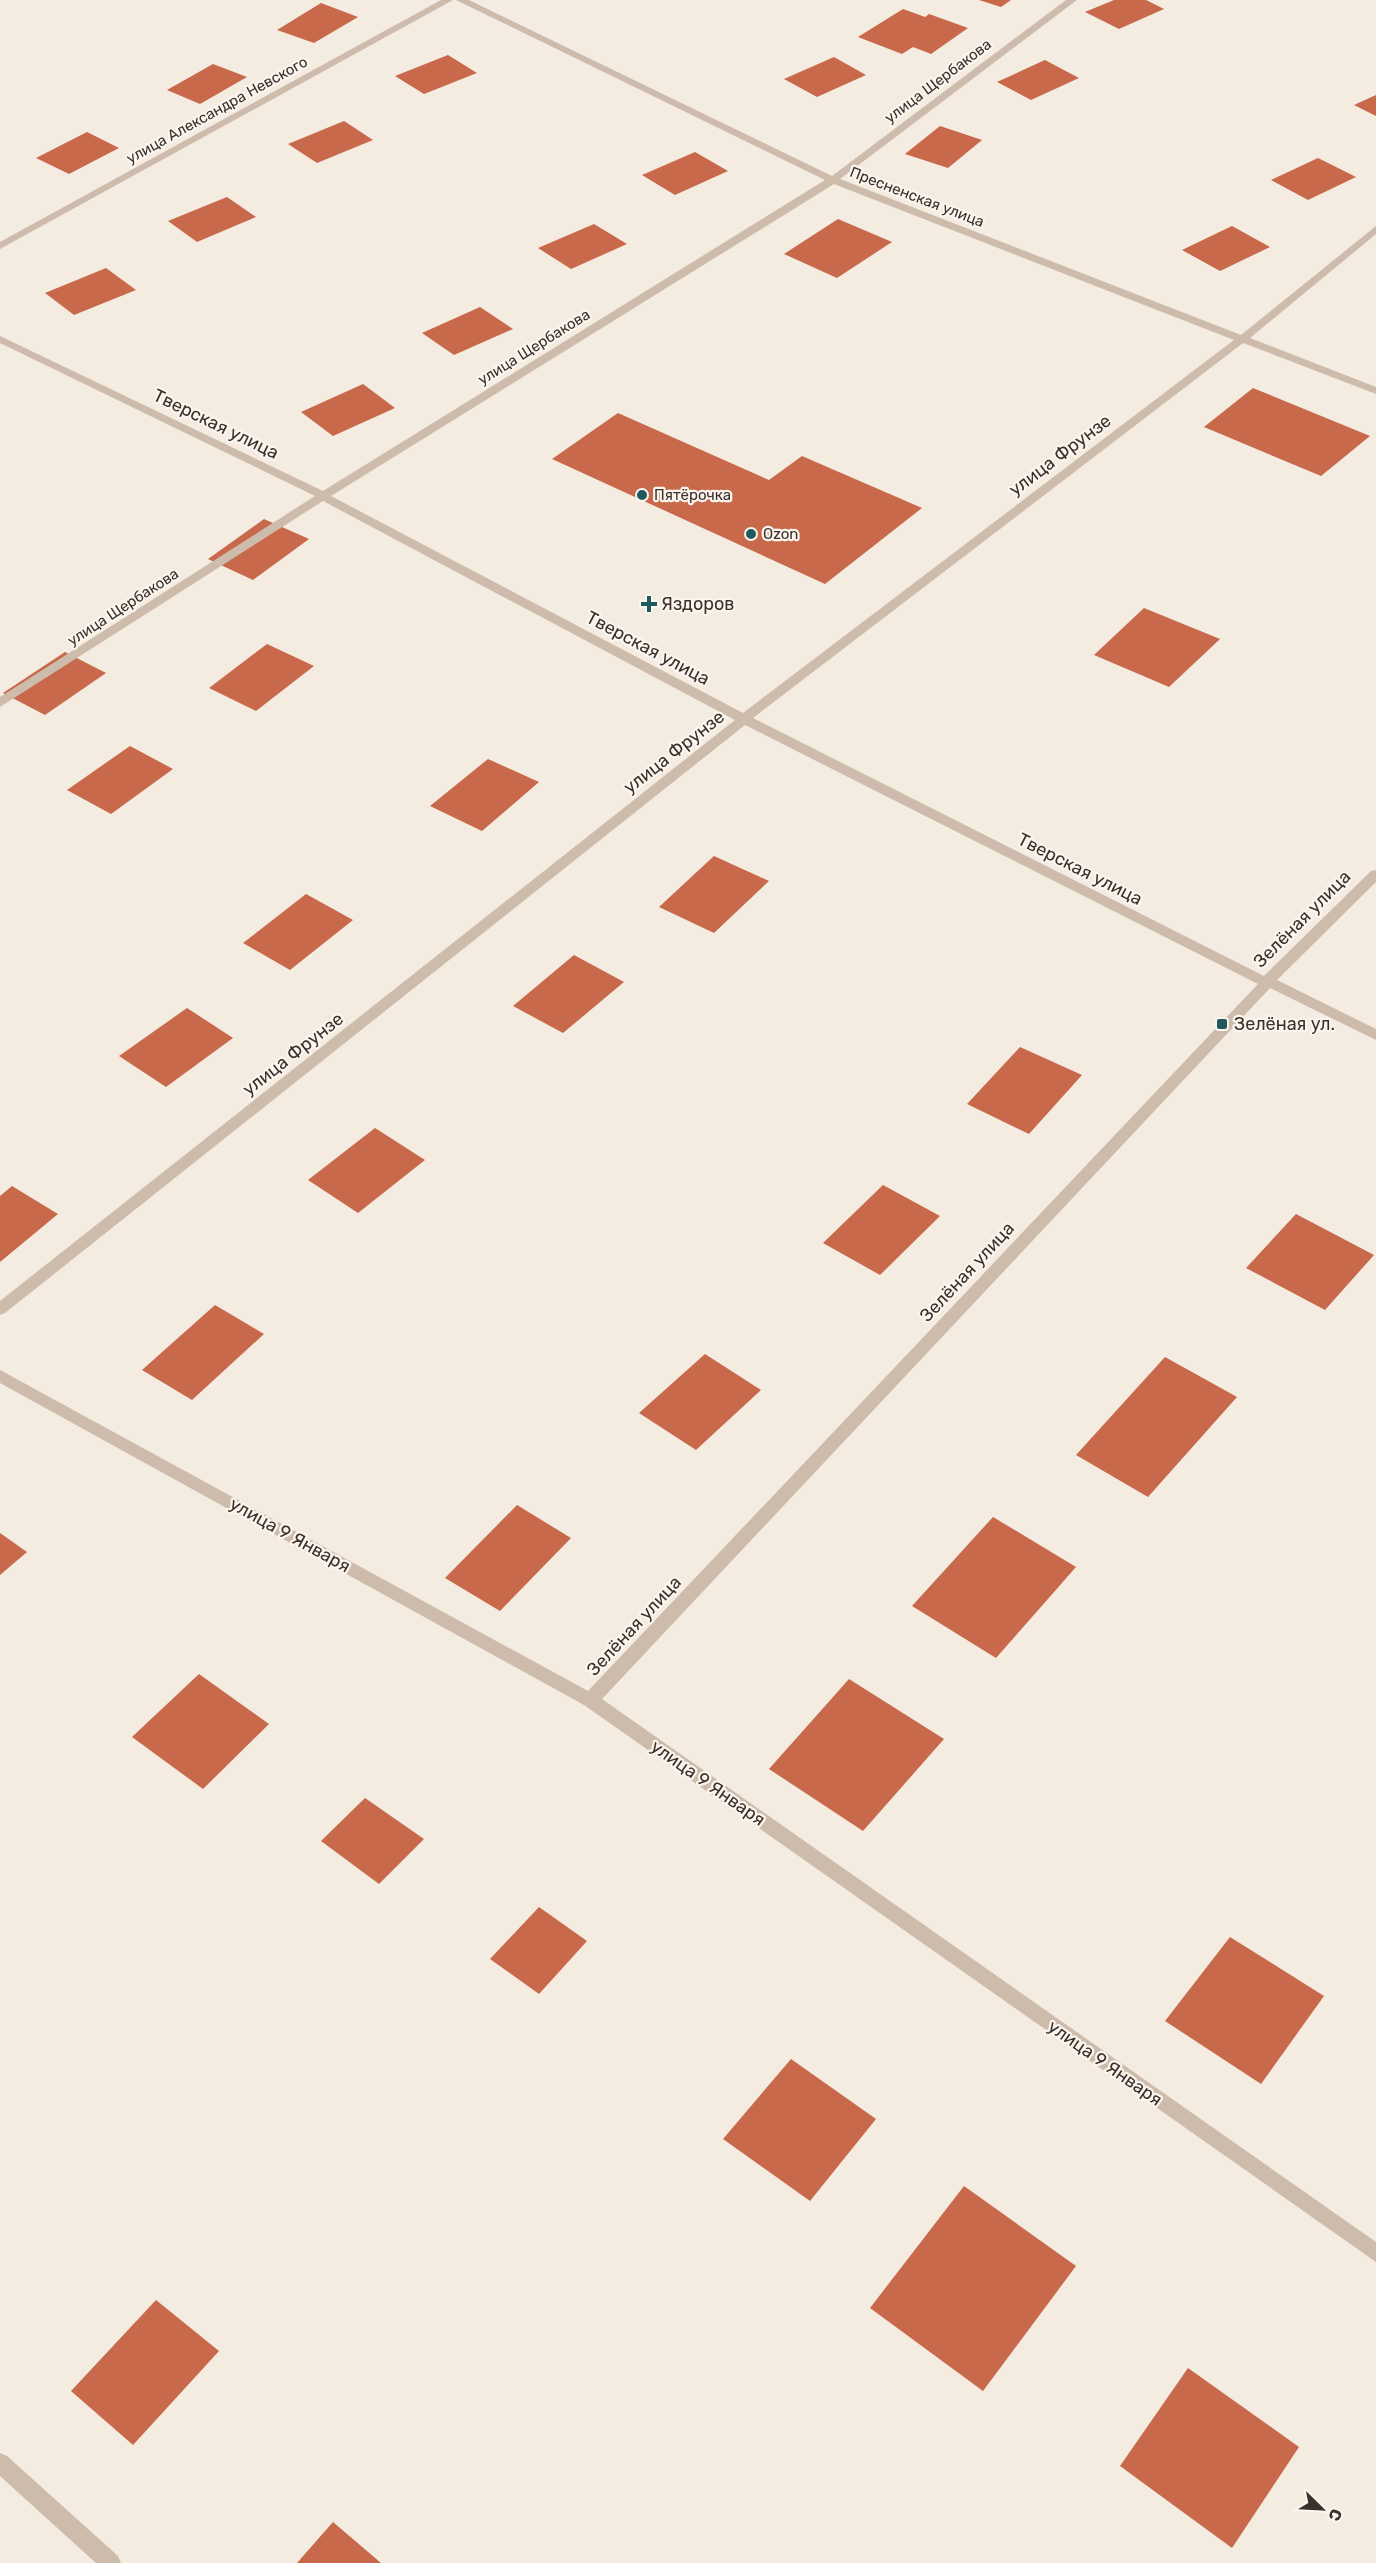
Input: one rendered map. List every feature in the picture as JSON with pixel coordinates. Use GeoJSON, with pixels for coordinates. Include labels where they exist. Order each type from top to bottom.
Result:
{"type":"FeatureCollection","features":[{"type":"Feature","properties":{"kind":"street","name":"улица Александра Невского"},"geometry":{"type":"LineString","coordinates":[[0,246],[448,0]]}},
{"type":"Feature","properties":{"kind":"street","name":"Пресненская улица"},"geometry":{"type":"LineString","coordinates":[[461,0],[833,180],[1376,391]]}},
{"type":"Feature","properties":{"kind":"street","name":"улица Щербакова"},"geometry":{"type":"LineString","coordinates":[[0,703],[322,496],[833,180],[1071,0]]}},
{"type":"Feature","properties":{"kind":"street","name":"улица Фрунзе"},"geometry":{"type":"LineString","coordinates":[[0,1309],[744,719],[1242,339],[1376,229]]}},
{"type":"Feature","properties":{"kind":"street","name":"Тверская улица"},"geometry":{"type":"LineString","coordinates":[[0,339],[322,496],[744,719],[1261,980],[1268,981],[1376,1035]]}},
{"type":"Feature","properties":{"kind":"street","name":"Зелёная улица"},"geometry":{"type":"LineString","coordinates":[[590,1700],[1268,981],[1376,874]]}},
{"type":"Feature","properties":{"kind":"street","name":"улица 9 Января"},"geometry":{"type":"LineString","coordinates":[[0,1376],[590,1700],[1376,2253]]}},
{"type":"Feature","properties":{"kind":"street"},"geometry":{"type":"LineString","coordinates":[[0,2463],[111,2563]]}},
{"type":"Feature","properties":{"kind":"building"},"geometry":{"type":"Polygon","coordinates":[[[979,0],[1011,0],[1001,7],[979,0]]]}},
{"type":"Feature","properties":{"kind":"building"},"geometry":{"type":"Polygon","coordinates":[[[1114,0],[1146,0],[1164,9],[1119,29],[1085,12],[1114,0]]]}},
{"type":"Feature","properties":{"kind":"building"},"geometry":{"type":"Polygon","coordinates":[[[321,3],[358,17],[314,43],[277,30],[321,3]]]}},
{"type":"Feature","properties":{"kind":"building"},"geometry":{"type":"Polygon","coordinates":[[[903,9],[925,17],[929,14],[968,28],[931,54],[913,47],[902,54],[858,37],[903,9]]]}},
{"type":"Feature","properties":{"kind":"building"},"geometry":{"type":"Polygon","coordinates":[[[448,55],[477,73],[424,94],[395,76],[448,55]]]}},
{"type":"Feature","properties":{"kind":"building"},"geometry":{"type":"Polygon","coordinates":[[[834,57],[866,75],[817,97],[784,79],[834,57]]]}},
{"type":"Feature","properties":{"kind":"building"},"geometry":{"type":"Polygon","coordinates":[[[1045,60],[1079,78],[1031,100],[997,82],[1045,60]]]}},
{"type":"Feature","properties":{"kind":"building"},"geometry":{"type":"Polygon","coordinates":[[[213,64],[247,77],[200,104],[167,90],[213,64]]]}},
{"type":"Feature","properties":{"kind":"building"},"geometry":{"type":"Polygon","coordinates":[[[1376,95],[1376,116],[1354,105],[1376,95]]]}},
{"type":"Feature","properties":{"kind":"building"},"geometry":{"type":"Polygon","coordinates":[[[344,121],[373,140],[317,163],[288,144],[344,121]]]}},
{"type":"Feature","properties":{"kind":"building"},"geometry":{"type":"Polygon","coordinates":[[[940,126],[982,140],[948,168],[905,154],[940,126]]]}},
{"type":"Feature","properties":{"kind":"building"},"geometry":{"type":"Polygon","coordinates":[[[87,132],[119,148],[69,174],[36,158],[87,132]]]}},
{"type":"Feature","properties":{"kind":"building"},"geometry":{"type":"Polygon","coordinates":[[[695,152],[728,171],[675,195],[642,175],[695,152]]]}},
{"type":"Feature","properties":{"kind":"building"},"geometry":{"type":"Polygon","coordinates":[[[1318,158],[1356,177],[1308,200],[1271,180],[1318,158]]]}},
{"type":"Feature","properties":{"kind":"building"},"geometry":{"type":"Polygon","coordinates":[[[227,197],[256,217],[197,242],[168,221],[227,197]]]}},
{"type":"Feature","properties":{"kind":"building"},"geometry":{"type":"Polygon","coordinates":[[[838,219],[892,242],[837,278],[784,254],[838,219]]]}},
{"type":"Feature","properties":{"kind":"building"},"geometry":{"type":"Polygon","coordinates":[[[594,224],[627,244],[571,269],[538,248],[594,224]]]}},
{"type":"Feature","properties":{"kind":"building"},"geometry":{"type":"Polygon","coordinates":[[[1232,226],[1270,247],[1220,271],[1182,250],[1232,226]]]}},
{"type":"Feature","properties":{"kind":"building"},"geometry":{"type":"Polygon","coordinates":[[[106,268],[136,290],[74,315],[45,293],[106,268]]]}},
{"type":"Feature","properties":{"kind":"building"},"geometry":{"type":"Polygon","coordinates":[[[480,307],[513,329],[454,355],[422,333],[480,307]]]}},
{"type":"Feature","properties":{"kind":"building"},"geometry":{"type":"Polygon","coordinates":[[[363,384],[395,408],[333,436],[301,412],[363,384]]]}},
{"type":"Feature","properties":{"kind":"building"},"geometry":{"type":"Polygon","coordinates":[[[1253,388],[1370,436],[1321,476],[1204,427],[1253,388]]]}},
{"type":"Feature","properties":{"kind":"building"},"geometry":{"type":"Polygon","coordinates":[[[618,413],[769,480],[802,456],[922,508],[825,584],[552,459],[618,413]]]}},
{"type":"Feature","properties":{"kind":"building"},"geometry":{"type":"Polygon","coordinates":[[[264,519],[309,539],[253,580],[208,559],[264,519]]]}},
{"type":"Feature","properties":{"kind":"building"},"geometry":{"type":"Polygon","coordinates":[[[1144,608],[1220,639],[1169,687],[1094,655],[1144,608]]]}},
{"type":"Feature","properties":{"kind":"building"},"geometry":{"type":"Polygon","coordinates":[[[267,644],[314,666],[256,711],[209,688],[267,644]]]}},
{"type":"Feature","properties":{"kind":"building"},"geometry":{"type":"Polygon","coordinates":[[[65,652],[106,673],[45,715],[3,693],[65,652]]]}},
{"type":"Feature","properties":{"kind":"building"},"geometry":{"type":"Polygon","coordinates":[[[130,746],[173,769],[111,814],[67,790],[130,746]]]}},
{"type":"Feature","properties":{"kind":"building"},"geometry":{"type":"Polygon","coordinates":[[[488,759],[539,782],[482,831],[430,806],[488,759]]]}},
{"type":"Feature","properties":{"kind":"building"},"geometry":{"type":"Polygon","coordinates":[[[714,856],[769,881],[714,933],[659,907],[714,856]]]}},
{"type":"Feature","properties":{"kind":"building"},"geometry":{"type":"Polygon","coordinates":[[[306,894],[353,920],[290,970],[243,943],[306,894]]]}},
{"type":"Feature","properties":{"kind":"building"},"geometry":{"type":"Polygon","coordinates":[[[574,955],[624,982],[563,1033],[513,1006],[574,955]]]}},
{"type":"Feature","properties":{"kind":"building"},"geometry":{"type":"Polygon","coordinates":[[[187,1008],[233,1038],[166,1087],[119,1056],[187,1008]]]}},
{"type":"Feature","properties":{"kind":"building"},"geometry":{"type":"Polygon","coordinates":[[[1020,1047],[1082,1075],[1029,1134],[967,1104],[1020,1047]]]}},
{"type":"Feature","properties":{"kind":"building"},"geometry":{"type":"Polygon","coordinates":[[[375,1128],[425,1160],[358,1213],[308,1180],[375,1128]]]}},
{"type":"Feature","properties":{"kind":"building"},"geometry":{"type":"Polygon","coordinates":[[[883,1185],[940,1216],[880,1275],[823,1243],[883,1185]]]}},
{"type":"Feature","properties":{"kind":"building"},"geometry":{"type":"Polygon","coordinates":[[[12,1186],[58,1214],[0,1262],[0,1196],[12,1186]]]}},
{"type":"Feature","properties":{"kind":"building"},"geometry":{"type":"Polygon","coordinates":[[[1296,1214],[1374,1255],[1325,1310],[1246,1268],[1296,1214]]]}},
{"type":"Feature","properties":{"kind":"building"},"geometry":{"type":"Polygon","coordinates":[[[215,1305],[264,1334],[192,1400],[142,1370],[215,1305]]]}},
{"type":"Feature","properties":{"kind":"building"},"geometry":{"type":"Polygon","coordinates":[[[705,1354],[761,1390],[696,1450],[639,1413],[705,1354]]]}},
{"type":"Feature","properties":{"kind":"building"},"geometry":{"type":"Polygon","coordinates":[[[1165,1357],[1237,1397],[1148,1497],[1076,1455],[1165,1357]]]}},
{"type":"Feature","properties":{"kind":"building"},"geometry":{"type":"Polygon","coordinates":[[[517,1505],[571,1538],[500,1611],[445,1578],[517,1505]]]}},
{"type":"Feature","properties":{"kind":"building"},"geometry":{"type":"Polygon","coordinates":[[[993,1517],[1076,1567],[996,1658],[912,1606],[993,1517]]]}},
{"type":"Feature","properties":{"kind":"building"},"geometry":{"type":"Polygon","coordinates":[[[0,1533],[27,1552],[0,1575],[0,1533]]]}},
{"type":"Feature","properties":{"kind":"building"},"geometry":{"type":"Polygon","coordinates":[[[199,1674],[269,1724],[203,1789],[132,1737],[199,1674]]]}},
{"type":"Feature","properties":{"kind":"building"},"geometry":{"type":"Polygon","coordinates":[[[849,1679],[944,1739],[863,1831],[769,1769],[849,1679]]]}},
{"type":"Feature","properties":{"kind":"building"},"geometry":{"type":"Polygon","coordinates":[[[365,1798],[424,1839],[379,1884],[321,1841],[365,1798]]]}},
{"type":"Feature","properties":{"kind":"building"},"geometry":{"type":"Polygon","coordinates":[[[539,1907],[587,1941],[539,1994],[490,1959],[539,1907]]]}},
{"type":"Feature","properties":{"kind":"building"},"geometry":{"type":"Polygon","coordinates":[[[1230,1937],[1324,1996],[1261,2084],[1165,2021],[1230,1937]]]}},
{"type":"Feature","properties":{"kind":"building"},"geometry":{"type":"Polygon","coordinates":[[[791,2059],[876,2119],[810,2201],[723,2139],[791,2059]]]}},
{"type":"Feature","properties":{"kind":"building"},"geometry":{"type":"Polygon","coordinates":[[[964,2186],[1076,2266],[983,2391],[870,2308],[964,2186]]]}},
{"type":"Feature","properties":{"kind":"building"},"geometry":{"type":"Polygon","coordinates":[[[156,2300],[219,2351],[133,2445],[71,2391],[156,2300]]]}},
{"type":"Feature","properties":{"kind":"building"},"geometry":{"type":"Polygon","coordinates":[[[1188,2368],[1299,2447],[1232,2548],[1120,2466],[1188,2368]]]}},
{"type":"Feature","properties":{"kind":"building"},"geometry":{"type":"Polygon","coordinates":[[[333,2522],[381,2563],[297,2563],[333,2522]]]}},
{"type":"Feature","properties":{"kind":"place","name":"Пятёрочка"},"geometry":{"type":"Point","coordinates":[642,495]}},
{"type":"Feature","properties":{"kind":"place","name":"Ozon"},"geometry":{"type":"Point","coordinates":[751,534]}},
{"type":"Feature","properties":{"kind":"place","name":"Яздоров"},"geometry":{"type":"Point","coordinates":[649,604]}},
{"type":"Feature","properties":{"kind":"place","name":"Зелёная ул."},"geometry":{"type":"Point","coordinates":[1222,1024]}}]}
